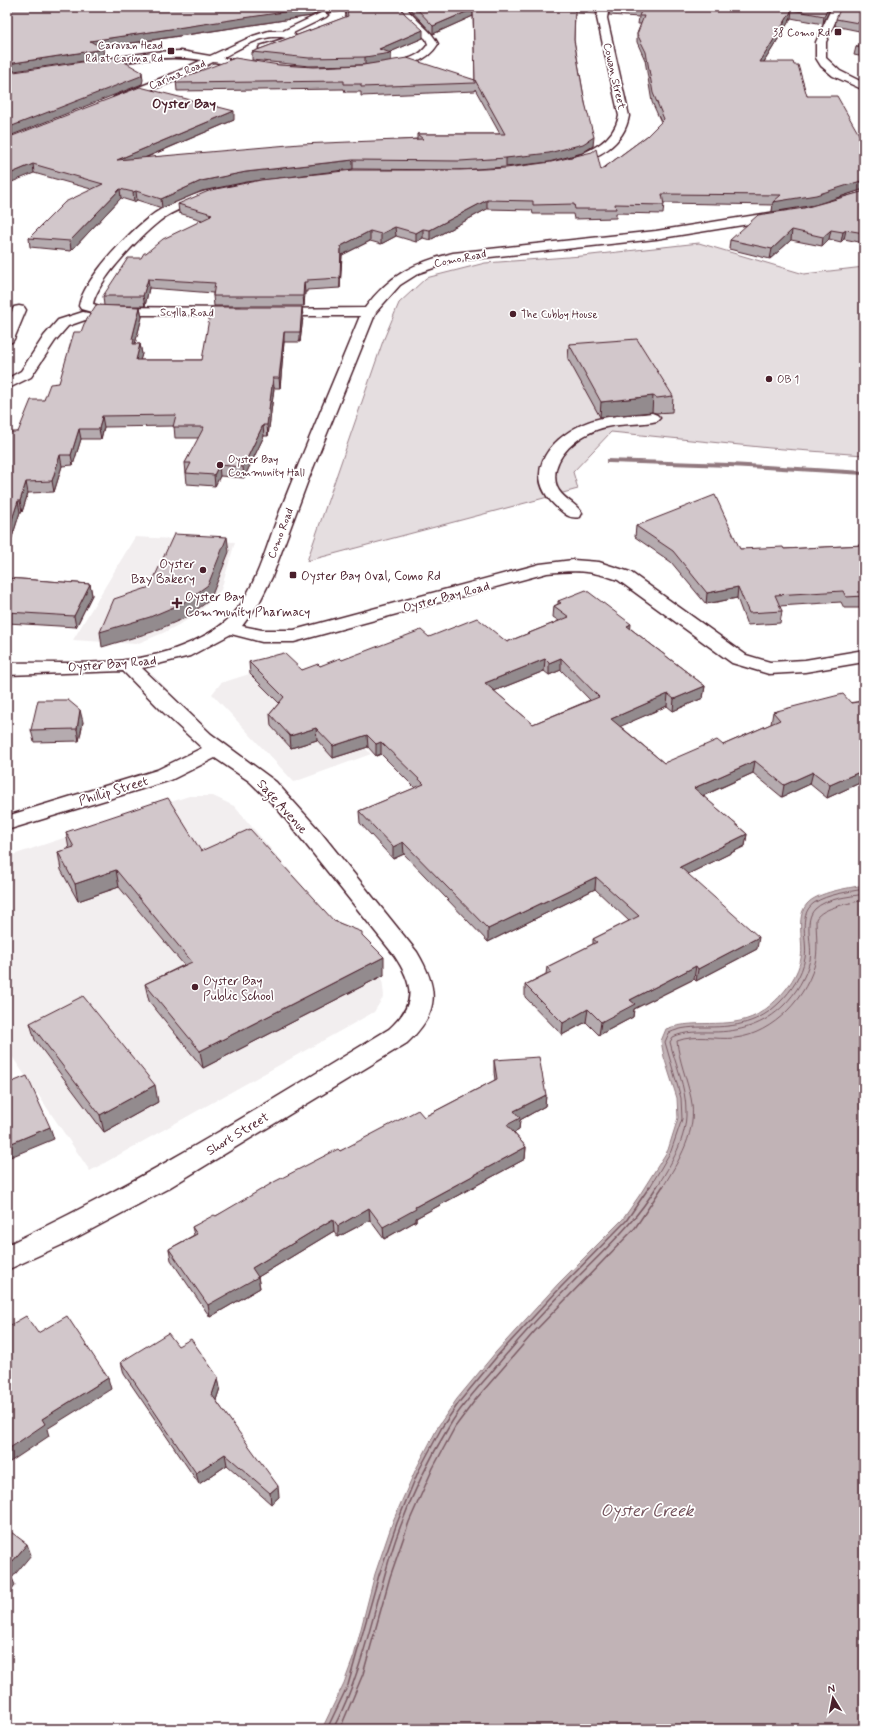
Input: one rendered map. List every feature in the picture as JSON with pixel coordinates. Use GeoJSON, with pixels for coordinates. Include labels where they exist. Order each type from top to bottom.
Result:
{"type":"FeatureCollection","features":[{"type":"Feature","properties":{"kind":"street"},"geometry":{"type":"LineString","coordinates":[[376,68],[401,64],[418,58],[431,50],[433,44],[430,38],[409,19],[401,7]]}},
{"type":"Feature","properties":{"kind":"street","name":"Cowan Street"},"geometry":{"type":"LineString","coordinates":[[556,165],[578,159],[605,146],[620,133],[623,127],[624,116],[602,18],[604,7]]}},
{"type":"Feature","properties":{"kind":"street"},"geometry":{"type":"LineString","coordinates":[[836,7],[820,45],[820,53],[824,62],[833,70],[864,87]]}},
{"type":"Feature","properties":{"kind":"street","name":"Carina Road"},"geometry":{"type":"LineString","coordinates":[[108,103],[195,69],[230,49],[268,34],[286,33],[323,15]]}},
{"type":"Feature","properties":{"kind":"street","name":"Carina Road"},"geometry":{"type":"LineString","coordinates":[[213,59],[251,53],[290,40],[291,36],[286,33]]}},
{"type":"Feature","properties":{"kind":"street"},"geometry":{"type":"LineString","coordinates":[[80,66],[153,55],[181,54],[267,67]]}},
{"type":"Feature","properties":{"kind":"street","name":"Scylla Road"},"geometry":{"type":"LineString","coordinates":[[218,192],[187,202],[161,214],[139,232],[116,257],[86,297],[86,306],[102,311],[369,312]]}},
{"type":"Feature","properties":{"kind":"street","name":"Como Road"},"geometry":{"type":"LineString","coordinates":[[228,628],[241,616],[264,575],[289,508],[369,312],[382,292],[401,278],[421,266],[453,257],[656,235],[794,213]]}},
{"type":"Feature","properties":{"kind":"street"},"geometry":{"type":"LineString","coordinates":[[7,339],[19,310]]}},
{"type":"Feature","properties":{"kind":"street"},"geometry":{"type":"LineString","coordinates":[[7,386],[26,374],[63,323],[83,316]]}},
{"type":"Feature","properties":{"kind":"street"},"geometry":{"type":"LineString","coordinates":[[574,513],[556,498],[549,486],[547,470],[553,454],[579,433],[598,423],[652,418]]}},
{"type":"Feature","properties":{"kind":"street","name":"Oyster Bay Road"},"geometry":{"type":"LineString","coordinates":[[7,669],[127,664],[174,656],[202,643],[228,628],[262,636],[294,636],[546,568],[573,564],[599,567],[624,576],[739,659],[769,668],[805,666],[864,656]]}},
{"type":"Feature","properties":{"kind":"street","name":"Sage Avenue"},"geometry":{"type":"LineString","coordinates":[[127,664],[165,702],[216,748],[246,767],[268,787],[327,856],[416,971]]}},
{"type":"Feature","properties":{"kind":"street","name":"Phillip Street"},"geometry":{"type":"LineString","coordinates":[[7,823],[164,774],[202,757],[216,748]]}},
{"type":"Feature","properties":{"kind":"street","name":"Short Street"},"geometry":{"type":"LineString","coordinates":[[7,1258],[67,1231],[156,1182],[398,1036],[413,1023],[421,1004],[421,987],[416,971]]}},
{"type":"Feature","properties":{"kind":"shaded area"},"geometry":{"type":"Polygon","coordinates":[[[699,243],[804,274],[864,267],[864,455],[770,448],[611,432],[573,472],[578,489],[307,561],[383,341],[399,303],[426,278],[485,263],[582,256],[699,243]]]}},
{"type":"Feature","properties":{"kind":"shaded area"},"geometry":{"type":"Polygon","coordinates":[[[135,537],[235,542],[221,590],[195,616],[163,633],[136,644],[73,640],[135,537]]]}},
{"type":"Feature","properties":{"kind":"shaded area"},"geometry":{"type":"Polygon","coordinates":[[[281,664],[371,754],[294,782],[212,694],[221,683],[281,664]]]}},
{"type":"Feature","properties":{"kind":"shaded area","name":"Oyster Bay Public School"},"geometry":{"type":"Polygon","coordinates":[[[189,796],[213,796],[234,806],[382,978],[384,996],[374,1012],[90,1171],[7,1049],[7,857],[189,796]]]}},
{"type":"Feature","properties":{"kind":"water","name":"Oyster Creek"},"geometry":{"type":"Polygon","coordinates":[[[864,885],[864,1729],[322,1729],[344,1683],[354,1656],[375,1574],[393,1521],[415,1471],[439,1425],[457,1399],[496,1352],[558,1284],[623,1219],[668,1150],[678,1118],[677,1098],[664,1057],[661,1041],[666,1029],[691,1024],[728,1023],[740,1021],[763,1011],[787,988],[799,966],[802,951],[801,916],[807,904],[818,896],[842,889],[864,885]]]}},
{"type":"Feature","properties":{"kind":"building"},"geometry":{"type":"Polygon","coordinates":[[[7,7],[313,7],[90,41],[104,49],[7,64],[7,7]]]}},
{"type":"Feature","properties":{"kind":"building"},"geometry":{"type":"Polygon","coordinates":[[[346,7],[400,7],[405,14],[423,30],[379,49],[391,53],[365,57],[309,58],[252,52],[348,16],[346,7]]]}},
{"type":"Feature","properties":{"kind":"building"},"geometry":{"type":"Polygon","coordinates":[[[415,7],[575,7],[574,40],[585,103],[594,137],[583,144],[549,153],[506,158],[460,161],[353,160],[246,172],[201,181],[161,199],[136,191],[133,192],[120,189],[70,241],[29,238],[65,202],[103,184],[33,164],[7,175],[7,138],[140,87],[234,111],[117,160],[300,144],[423,139],[417,134],[505,134],[475,80],[473,9],[433,26],[415,7]]]}},
{"type":"Feature","properties":{"kind":"building"},"geometry":{"type":"Polygon","coordinates":[[[610,7],[828,7],[824,16],[792,10],[760,62],[793,62],[794,65],[798,65],[807,96],[837,96],[861,138],[858,138],[864,149],[864,180],[816,195],[773,202],[781,195],[662,194],[664,205],[615,204],[616,209],[575,209],[574,204],[533,205],[533,201],[487,200],[430,230],[423,229],[416,233],[395,227],[381,234],[370,231],[341,246],[340,278],[307,280],[307,282],[304,282],[303,296],[213,296],[215,283],[148,279],[143,296],[103,296],[128,258],[141,258],[144,253],[163,239],[211,216],[209,215],[212,214],[178,204],[211,190],[261,180],[353,170],[460,170],[506,168],[551,162],[592,152],[596,149],[601,170],[647,136],[664,119],[653,93],[646,52],[637,34],[644,16],[639,16],[642,9],[610,7]]]}},
{"type":"Feature","properties":{"kind":"building"},"geometry":{"type":"Polygon","coordinates":[[[841,7],[864,7],[864,24],[836,19],[841,7]]]}},
{"type":"Feature","properties":{"kind":"building"},"geometry":{"type":"Polygon","coordinates":[[[864,41],[864,48],[856,47],[864,41]]]}},
{"type":"Feature","properties":{"kind":"building"},"geometry":{"type":"Polygon","coordinates":[[[116,57],[142,72],[141,76],[7,128],[7,73],[116,57]]]}},
{"type":"Feature","properties":{"kind":"building"},"geometry":{"type":"Polygon","coordinates":[[[235,58],[279,65],[314,67],[363,65],[407,58],[475,80],[475,83],[361,87],[361,84],[344,84],[344,81],[177,83],[176,80],[235,58]]]}},
{"type":"Feature","properties":{"kind":"building"},"geometry":{"type":"Polygon","coordinates":[[[864,191],[864,233],[846,230],[843,232],[831,230],[823,237],[792,230],[772,249],[730,240],[758,215],[804,208],[864,191]]]}},
{"type":"Feature","properties":{"kind":"building"},"geometry":{"type":"Polygon","coordinates":[[[96,305],[140,307],[132,339],[134,339],[133,344],[140,344],[136,360],[202,360],[211,307],[302,307],[300,332],[284,332],[279,378],[273,378],[267,425],[263,425],[243,467],[219,465],[214,475],[186,473],[191,463],[185,463],[204,427],[173,427],[176,415],[102,416],[99,429],[79,429],[71,455],[60,455],[52,481],[26,482],[7,535],[7,434],[8,432],[18,432],[31,400],[44,400],[50,384],[59,383],[74,332],[81,332],[84,324],[96,305]]]}},
{"type":"Feature","properties":{"kind":"building"},"geometry":{"type":"Polygon","coordinates":[[[637,339],[673,396],[657,398],[653,396],[601,402],[569,344],[637,339]]]}},
{"type":"Feature","properties":{"kind":"building"},"geometry":{"type":"Polygon","coordinates":[[[715,495],[740,549],[783,547],[784,549],[864,545],[864,596],[846,597],[843,591],[775,595],[782,611],[749,613],[738,587],[707,593],[673,551],[636,526],[715,495]]]}},
{"type":"Feature","properties":{"kind":"building"},"geometry":{"type":"Polygon","coordinates":[[[174,534],[227,537],[208,585],[183,603],[150,617],[100,632],[114,599],[150,587],[174,534]]]}},
{"type":"Feature","properties":{"kind":"building"},"geometry":{"type":"Polygon","coordinates":[[[7,578],[90,584],[74,616],[7,612],[7,578]]]}},
{"type":"Feature","properties":{"kind":"building"},"geometry":{"type":"Polygon","coordinates":[[[586,590],[631,624],[627,626],[705,686],[674,699],[668,694],[611,719],[664,763],[717,740],[723,745],[780,720],[773,712],[843,694],[851,703],[864,701],[864,770],[830,785],[813,772],[784,785],[755,761],[694,788],[747,834],[680,867],[759,937],[698,969],[696,966],[630,1000],[635,1004],[601,1022],[588,1009],[563,1023],[525,985],[551,972],[547,967],[597,942],[593,939],[639,916],[596,877],[488,929],[403,842],[393,847],[359,811],[424,784],[381,742],[376,744],[367,735],[333,746],[316,728],[290,736],[270,714],[284,697],[249,662],[284,653],[302,670],[318,664],[320,666],[340,658],[342,660],[421,630],[429,637],[477,618],[507,642],[569,617],[554,606],[561,603],[558,601],[586,590]],[[561,658],[549,663],[545,659],[485,683],[533,724],[599,697],[561,658]]]}},
{"type":"Feature","properties":{"kind":"building"},"geometry":{"type":"Polygon","coordinates":[[[38,700],[68,700],[80,710],[77,729],[31,730],[38,700]]]}},
{"type":"Feature","properties":{"kind":"building"},"geometry":{"type":"Polygon","coordinates":[[[168,798],[201,851],[250,829],[334,921],[362,932],[362,935],[384,957],[200,1051],[145,984],[192,962],[116,870],[75,884],[58,852],[74,847],[66,832],[168,798]]]}},
{"type":"Feature","properties":{"kind":"building"},"geometry":{"type":"Polygon","coordinates":[[[83,996],[155,1085],[100,1115],[30,1023],[83,996]]]}},
{"type":"Feature","properties":{"kind":"building"},"geometry":{"type":"Polygon","coordinates":[[[539,1057],[546,1095],[514,1111],[520,1118],[507,1125],[526,1147],[415,1207],[416,1209],[383,1227],[369,1208],[338,1226],[333,1219],[252,1268],[258,1277],[208,1305],[169,1249],[197,1234],[192,1227],[214,1215],[216,1216],[274,1182],[338,1149],[340,1151],[418,1110],[424,1117],[497,1079],[494,1060],[539,1057]]]}},
{"type":"Feature","properties":{"kind":"building"},"geometry":{"type":"Polygon","coordinates":[[[27,1076],[50,1127],[7,1145],[7,1084],[27,1076]]]}},
{"type":"Feature","properties":{"kind":"building"},"geometry":{"type":"Polygon","coordinates":[[[26,1316],[38,1333],[67,1316],[108,1378],[42,1419],[45,1424],[7,1450],[7,1327],[26,1316]]]}},
{"type":"Feature","properties":{"kind":"building"},"geometry":{"type":"Polygon","coordinates":[[[168,1333],[178,1346],[191,1339],[218,1377],[212,1395],[278,1486],[270,1493],[225,1454],[196,1473],[121,1362],[168,1333]]]}},
{"type":"Feature","properties":{"kind":"building"},"geometry":{"type":"Polygon","coordinates":[[[7,1529],[27,1544],[7,1568],[7,1529]]]}},
{"type":"Feature","properties":{"kind":"building"},"geometry":{"type":"Polygon","coordinates":[[[7,1572],[11,1575],[7,1579],[7,1572]]]}},
{"type":"Feature","properties":{"kind":"waterway"},"geometry":{"type":"LineString","coordinates":[[609,461],[730,465],[864,473]]}},
{"type":"Feature","properties":{"kind":"place","name":"38 Como Rd"},"geometry":{"type":"Point","coordinates":[838,32]}},
{"type":"Feature","properties":{"kind":"place","name":"Caravan Head Rd at Carina Rd"},"geometry":{"type":"Point","coordinates":[171,51]}},
{"type":"Feature","properties":{"kind":"place","name":"The Cubby House"},"geometry":{"type":"Point","coordinates":[513,314]}},
{"type":"Feature","properties":{"kind":"place","name":"OB 1"},"geometry":{"type":"Point","coordinates":[769,379]}},
{"type":"Feature","properties":{"kind":"place","name":"Oyster Bay Community Hall"},"geometry":{"type":"Point","coordinates":[220,465]}},
{"type":"Feature","properties":{"kind":"place","name":"Oyster Bay Bakery"},"geometry":{"type":"Point","coordinates":[203,570]}},
{"type":"Feature","properties":{"kind":"place","name":"Oyster Bay Oval, Como Rd"},"geometry":{"type":"Point","coordinates":[293,575]}},
{"type":"Feature","properties":{"kind":"place","name":"Oyster Bay Community Pharmacy"},"geometry":{"type":"Point","coordinates":[177,603]}},
{"type":"Feature","properties":{"kind":"place","name":"Oyster Bay Public School"},"geometry":{"type":"Point","coordinates":[195,987]}},
{"type":"Feature","properties":{"kind":"district","name":"Oyster Bay"},"geometry":{"type":"Point","coordinates":[184,103]}}]}
